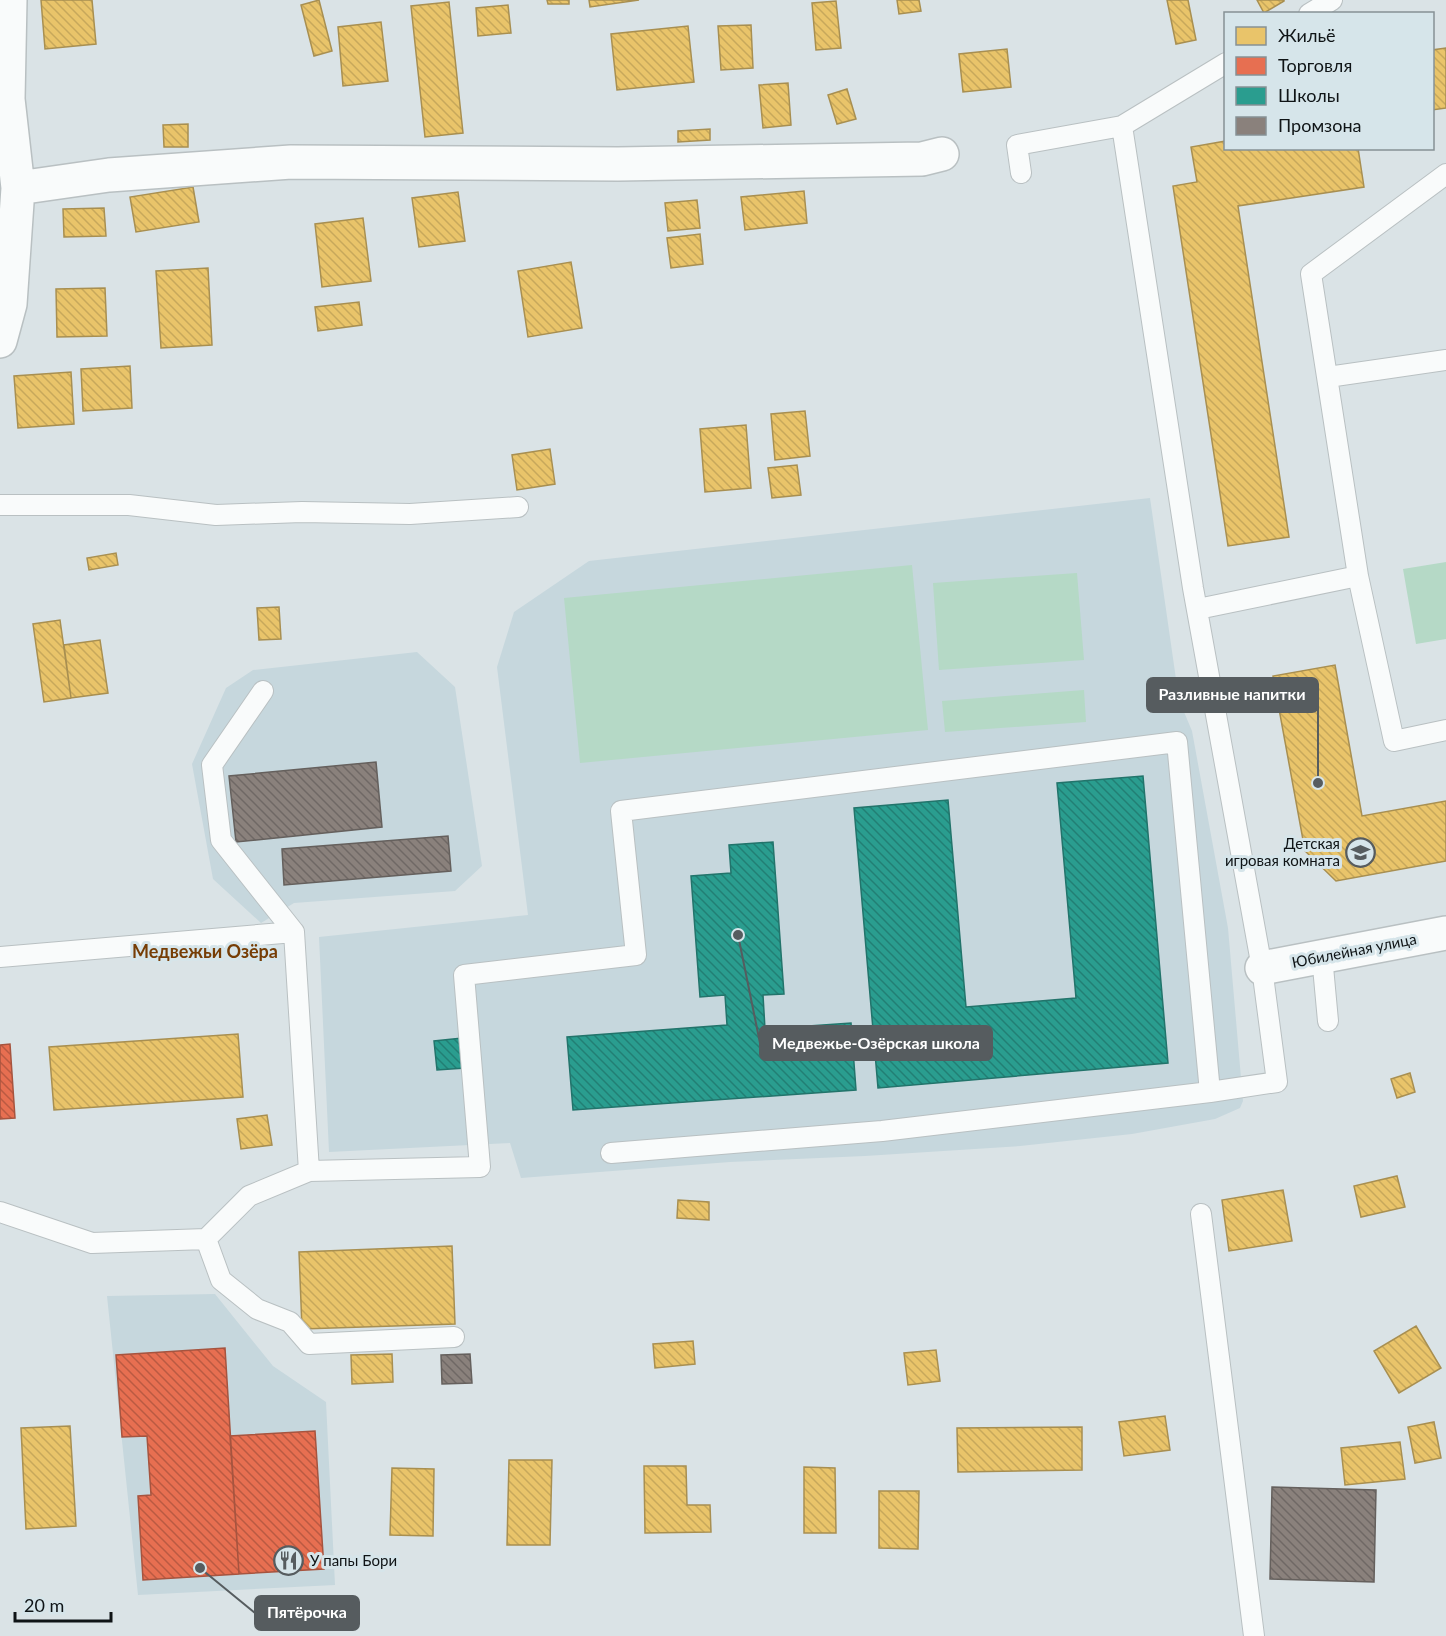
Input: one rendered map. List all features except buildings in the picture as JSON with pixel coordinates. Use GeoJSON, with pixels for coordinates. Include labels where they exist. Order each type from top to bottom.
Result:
{"type":"FeatureCollection","features":[{"type":"Feature","properties":{"kind":"street"},"geometry":{"type":"LineString","coordinates":[[0,341],[10,304],[18,188],[8,99],[10,0]]}},
{"type":"Feature","properties":{"kind":"street"},"geometry":{"type":"LineString","coordinates":[[18,188],[109,175],[291,162],[618,164],[922,159],[942,154]]}},
{"type":"Feature","properties":{"kind":"street","name":"Юбилейная улица"},"geometry":{"type":"LineString","coordinates":[[1262,968],[1446,933]]}},
{"type":"Feature","properties":{"kind":"lane"},"geometry":{"type":"LineString","coordinates":[[1312,12],[1332,0]]}},
{"type":"Feature","properties":{"kind":"lane"},"geometry":{"type":"LineString","coordinates":[[1021,173],[1017,145],[1122,126],[1224,64]]}},
{"type":"Feature","properties":{"kind":"lane"},"geometry":{"type":"LineString","coordinates":[[611,1153],[882,1131],[1277,1082],[1262,968],[1198,609],[1122,126]]}},
{"type":"Feature","properties":{"kind":"lane"},"geometry":{"type":"LineString","coordinates":[[1446,174],[1311,274],[1358,576],[1394,741],[1446,730]]}},
{"type":"Feature","properties":{"kind":"lane"},"geometry":{"type":"LineString","coordinates":[[1328,377],[1446,360]]}},
{"type":"Feature","properties":{"kind":"lane"},"geometry":{"type":"LineString","coordinates":[[0,505],[129,505],[216,515],[302,512],[410,514],[518,507]]}},
{"type":"Feature","properties":{"kind":"lane"},"geometry":{"type":"LineString","coordinates":[[1198,609],[1358,576]]}},
{"type":"Feature","properties":{"kind":"lane"},"geometry":{"type":"LineString","coordinates":[[263,691],[212,765],[221,840],[294,932],[309,1172]]}},
{"type":"Feature","properties":{"kind":"lane"},"geometry":{"type":"LineString","coordinates":[[0,1212],[92,1243],[206,1239],[249,1196],[309,1172],[480,1167],[464,975],[636,955],[621,811],[1176,742],[1209,1092]]}},
{"type":"Feature","properties":{"kind":"lane"},"geometry":{"type":"LineString","coordinates":[[0,957],[294,932]]}},
{"type":"Feature","properties":{"kind":"lane"},"geometry":{"type":"LineString","coordinates":[[1322,956],[1328,1021]]}},
{"type":"Feature","properties":{"kind":"lane"},"geometry":{"type":"LineString","coordinates":[[1201,1214],[1254,1636]]}},
{"type":"Feature","properties":{"kind":"lane"},"geometry":{"type":"LineString","coordinates":[[206,1239],[221,1280],[257,1309],[290,1322],[309,1344],[454,1336]]}},
{"type":"Feature","properties":{"kind":"shaded area"},"geometry":{"type":"Polygon","coordinates":[[[1150,498],[1179,700],[1192,731],[1228,928],[1243,1101],[1240,1108],[1215,1119],[1132,1134],[1020,1146],[730,1162],[521,1178],[510,1143],[329,1152],[319,937],[528,915],[497,667],[514,612],[589,561],[1150,498]]]}},
{"type":"Feature","properties":{"kind":"shaded area"},"geometry":{"type":"Polygon","coordinates":[[[417,652],[455,687],[482,866],[455,891],[294,903],[261,923],[213,879],[192,764],[226,688],[253,670],[417,652]]]}},
{"type":"Feature","properties":{"kind":"shaded area"},"geometry":{"type":"Polygon","coordinates":[[[215,1294],[273,1366],[326,1402],[335,1585],[138,1595],[107,1296],[215,1294]]]}},
{"type":"Feature","properties":{"kind":"green space"},"geometry":{"type":"Polygon","coordinates":[[[1446,562],[1446,639],[1416,644],[1403,569],[1446,562]]]}},
{"type":"Feature","properties":{"kind":"green space"},"geometry":{"type":"Polygon","coordinates":[[[912,565],[928,730],[580,763],[564,598],[912,565]]]}},
{"type":"Feature","properties":{"kind":"green space"},"geometry":{"type":"Polygon","coordinates":[[[1077,573],[1084,660],[939,670],[933,583],[1077,573]]]}},
{"type":"Feature","properties":{"kind":"green space"},"geometry":{"type":"Polygon","coordinates":[[[1084,690],[1086,722],[945,732],[942,701],[1084,690]]]}},
{"type":"Feature","properties":{"kind":"place","name":"Разливные напитки"},"geometry":{"type":"Point","coordinates":[1318,783]}},
{"type":"Feature","properties":{"kind":"place","name":"Детская игровая комната"},"geometry":{"type":"Point","coordinates":[1361,852]}},
{"type":"Feature","properties":{"kind":"place","name":"Медвежье-Озёрская школа"},"geometry":{"type":"Point","coordinates":[738,935]}},
{"type":"Feature","properties":{"kind":"place","name":"У папы Бори"},"geometry":{"type":"Point","coordinates":[289,1560]}},
{"type":"Feature","properties":{"kind":"place","name":"Пятёрочка"},"geometry":{"type":"Point","coordinates":[200,1568]}},
{"type":"Feature","properties":{"kind":"district","name":"Медвежьи Озёра"},"geometry":{"type":"Point","coordinates":[205,951]}}]}
